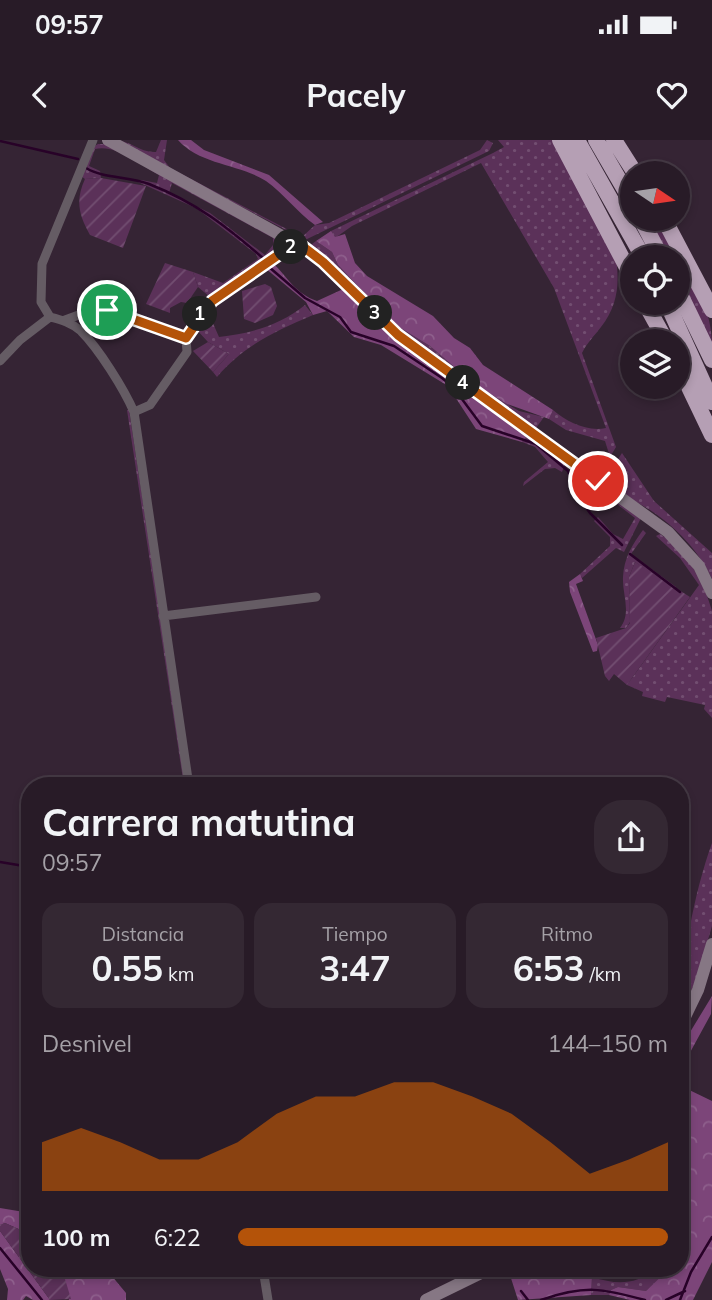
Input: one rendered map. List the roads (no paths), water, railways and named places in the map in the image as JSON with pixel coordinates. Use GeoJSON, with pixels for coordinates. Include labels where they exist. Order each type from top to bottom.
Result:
{"type":"FeatureCollection","features":[{"type":"Feature","properties":{"kind":"highway"},"geometry":{"type":"LineString","coordinates":[[560,140],[620,255]]}},
{"type":"Feature","properties":{"kind":"highway"},"geometry":{"type":"LineString","coordinates":[[577,140],[636,245]]}},
{"type":"Feature","properties":{"kind":"highway"},"geometry":{"type":"LineString","coordinates":[[596,140],[620,181]]}},
{"type":"Feature","properties":{"kind":"highway"},"geometry":{"type":"LineString","coordinates":[[614,140],[627,161]]}},
{"type":"Feature","properties":{"kind":"highway"},"geometry":{"type":"LineString","coordinates":[[670,231],[712,310]]}},
{"type":"Feature","properties":{"kind":"highway"},"geometry":{"type":"LineString","coordinates":[[672,315],[712,402]]}},
{"type":"Feature","properties":{"kind":"highway"},"geometry":{"type":"LineString","coordinates":[[690,315],[712,360]]}},
{"type":"Feature","properties":{"kind":"highway"},"geometry":{"type":"LineString","coordinates":[[690,389],[712,435]]}},
{"type":"Feature","properties":{"kind":"street"},"geometry":{"type":"LineString","coordinates":[[93,140],[42,264],[41,302],[50,317],[65,320],[81,332],[134,412],[189,777]]}},
{"type":"Feature","properties":{"kind":"street"},"geometry":{"type":"LineString","coordinates":[[108,140],[297,242],[323,262],[398,335],[668,532],[699,566],[712,593]]}},
{"type":"Feature","properties":{"kind":"street"},"geometry":{"type":"LineString","coordinates":[[134,412],[150,405],[187,352],[186,338],[212,301],[297,242]]}},
{"type":"Feature","properties":{"kind":"street"},"geometry":{"type":"LineString","coordinates":[[65,320],[95,309],[107,310],[186,338]]}},
{"type":"Feature","properties":{"kind":"street"},"geometry":{"type":"LineString","coordinates":[[0,361],[20,340],[50,317]]}},
{"type":"Feature","properties":{"kind":"street"},"geometry":{"type":"LineString","coordinates":[[163,616],[316,597]]}},
{"type":"Feature","properties":{"kind":"street"},"geometry":{"type":"LineString","coordinates":[[689,1009],[698,990],[712,944]]}},
{"type":"Feature","properties":{"kind":"street"},"geometry":{"type":"LineString","coordinates":[[265,1277],[268,1300]]}},
{"type":"Feature","properties":{"kind":"street"},"geometry":{"type":"LineString","coordinates":[[426,1300],[473,1277]]}},
{"type":"Feature","properties":{"kind":"waterway"},"geometry":{"type":"LineString","coordinates":[[0,141],[78,159]]}},
{"type":"Feature","properties":{"kind":"waterway"},"geometry":{"type":"LineString","coordinates":[[86,168],[101,174],[141,181],[182,199],[224,226],[264,259]]}},
{"type":"Feature","properties":{"kind":"waterway"},"geometry":{"type":"LineString","coordinates":[[269,267],[305,298],[340,317],[351,332],[394,346],[442,378],[453,387],[482,426],[536,444],[568,471],[579,498],[622,545]]}},
{"type":"Feature","properties":{"kind":"waterway"},"geometry":{"type":"LineString","coordinates":[[630,554],[680,592]]}},
{"type":"Feature","properties":{"kind":"waterway"},"geometry":{"type":"LineString","coordinates":[[0,862],[21,866]]}},
{"type":"Feature","properties":{"kind":"waterway"},"geometry":{"type":"LineString","coordinates":[[680,1300],[691,1272],[712,1237]]}},
{"type":"Feature","properties":{"kind":"waterway"},"geometry":{"type":"LineString","coordinates":[[0,1248],[21,1274]]}},
{"type":"Feature","properties":{"kind":"waterway"},"geometry":{"type":"LineString","coordinates":[[23,1277],[42,1300]]}},
{"type":"Feature","properties":{"kind":"waterway"},"geometry":{"type":"LineString","coordinates":[[541,1300],[581,1290],[605,1291],[645,1300]]}},
{"type":"Feature","properties":{"kind":"waterway"},"geometry":{"type":"LineString","coordinates":[[521,1291],[528,1300]]}},
{"type":"Feature","properties":{"kind":"waterway"},"geometry":{"type":"LineString","coordinates":[[666,1300],[685,1291]]}}]}
